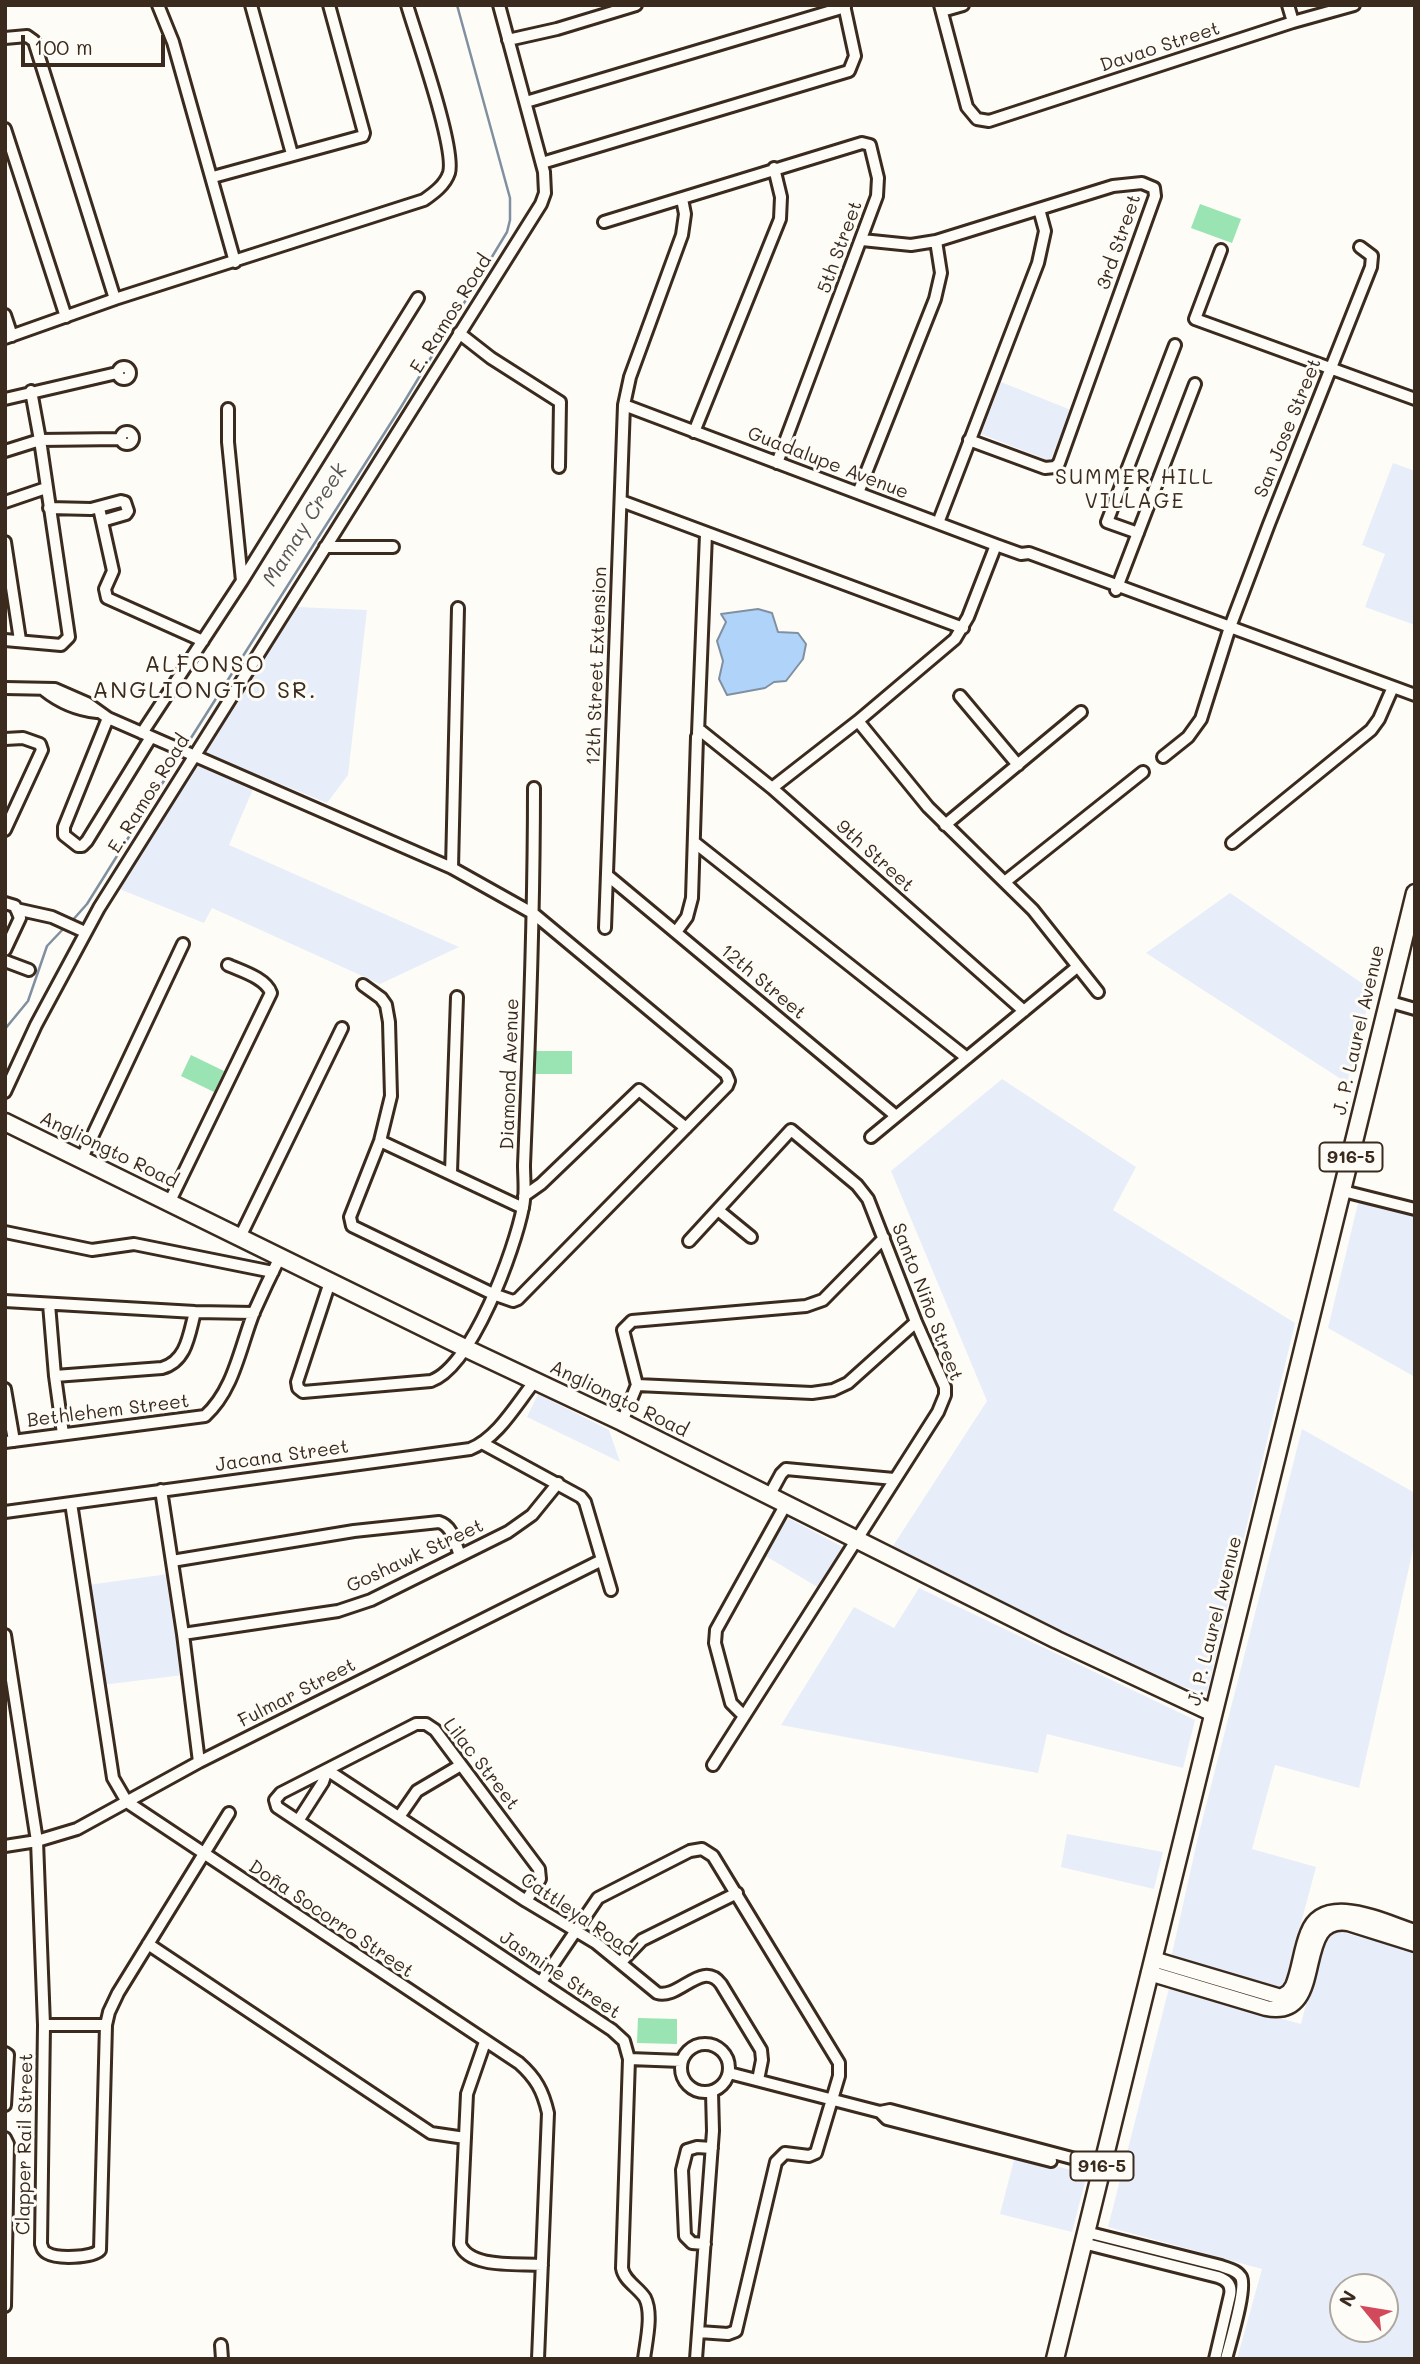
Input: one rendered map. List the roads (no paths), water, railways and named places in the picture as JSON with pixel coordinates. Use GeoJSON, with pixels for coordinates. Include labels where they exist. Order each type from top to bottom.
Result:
{"type":"FeatureCollection","features":[{"type":"Feature","properties":{"kind":"main road","name":"J. P. Laurel Avenue"},"geometry":{"type":"LineString","coordinates":[[1055,2359],[1415,894]]}},
{"type":"Feature","properties":{"kind":"main road","name":"Angliongto Road"},"geometry":{"type":"LineString","coordinates":[[5,1122],[240,1237],[276,1264],[330,1282],[622,1422],[1073,1647],[1213,1713]]}},
{"type":"Feature","properties":{"kind":"street"},"geometry":{"type":"LineString","coordinates":[[158,5],[173,42],[236,262]]}},
{"type":"Feature","properties":{"kind":"street"},"geometry":{"type":"LineString","coordinates":[[251,5],[292,154]]}},
{"type":"Feature","properties":{"kind":"street"},"geometry":{"type":"LineString","coordinates":[[213,177],[292,154],[361,138],[364,133],[329,5]]}},
{"type":"Feature","properties":{"kind":"street"},"geometry":{"type":"LineString","coordinates":[[5,315],[8,337],[115,299],[424,200],[436,192],[449,176],[449,146],[407,5]]}},
{"type":"Feature","properties":{"kind":"street","name":"E. Ramos Road"},"geometry":{"type":"LineString","coordinates":[[5,1092],[36,1025],[186,752],[325,547],[541,204],[546,184],[542,163],[499,5]]}},
{"type":"Feature","properties":{"kind":"street"},"geometry":{"type":"LineString","coordinates":[[508,40],[557,29],[636,5]]}},
{"type":"Feature","properties":{"kind":"street"},"geometry":{"type":"LineString","coordinates":[[941,8],[962,5]]}},
{"type":"Feature","properties":{"kind":"street"},"geometry":{"type":"LineString","coordinates":[[1288,5],[1293,22]]}},
{"type":"Feature","properties":{"kind":"street","name":"Davao Street"},"geometry":{"type":"LineString","coordinates":[[941,8],[967,107],[977,119],[989,121],[1293,22],[1354,5]]}},
{"type":"Feature","properties":{"kind":"street"},"geometry":{"type":"LineString","coordinates":[[526,103],[845,6],[855,56],[853,65],[845,72],[542,163]]}},
{"type":"Feature","properties":{"kind":"street"},"geometry":{"type":"LineString","coordinates":[[5,38],[27,36],[34,41],[115,299]]}},
{"type":"Feature","properties":{"kind":"street"},"geometry":{"type":"LineString","coordinates":[[5,128],[66,317]]}},
{"type":"Feature","properties":{"kind":"street","name":"5th Street"},"geometry":{"type":"LineString","coordinates":[[604,222],[774,168],[862,143],[870,145],[879,187],[862,240],[777,463]]}},
{"type":"Feature","properties":{"kind":"street"},"geometry":{"type":"LineString","coordinates":[[694,432],[780,219],[782,197],[774,168]]}},
{"type":"Feature","properties":{"kind":"street","name":"3rd Street"},"geometry":{"type":"LineString","coordinates":[[862,240],[911,245],[936,242],[1114,186],[1148,184],[1152,185],[1156,192],[1059,463],[1055,467],[1045,468],[969,440]]}},
{"type":"Feature","properties":{"kind":"street","name":"12th Street Extension"},"geometry":{"type":"LineString","coordinates":[[604,928],[624,405],[630,377],[682,235],[685,214],[682,199]]}},
{"type":"Feature","properties":{"kind":"street"},"geometry":{"type":"LineString","coordinates":[[938,523],[1042,251],[1045,230],[1039,209]]}},
{"type":"Feature","properties":{"kind":"street"},"geometry":{"type":"LineString","coordinates":[[858,493],[935,299],[941,273],[936,242]]}},
{"type":"Feature","properties":{"kind":"street","name":"San Jose Street"},"geometry":{"type":"LineString","coordinates":[[1163,757],[1188,737],[1198,725],[1229,630],[1373,261],[1371,254],[1360,247]]}},
{"type":"Feature","properties":{"kind":"street"},"geometry":{"type":"LineString","coordinates":[[1221,250],[1195,319],[1415,399]]}},
{"type":"Feature","properties":{"kind":"street"},"geometry":{"type":"LineString","coordinates":[[108,718],[64,827],[64,835],[78,846],[87,841],[203,641],[418,298]]}},
{"type":"Feature","properties":{"kind":"street"},"geometry":{"type":"LineString","coordinates":[[459,333],[491,358],[560,402],[559,467]]}},
{"type":"Feature","properties":{"kind":"street"},"geometry":{"type":"LineString","coordinates":[[1138,533],[1108,522],[1175,345]]}},
{"type":"Feature","properties":{"kind":"street"},"geometry":{"type":"LineString","coordinates":[[5,399],[117,373]]}},
{"type":"Feature","properties":{"kind":"street"},"geometry":{"type":"LineString","coordinates":[[1117,589],[1195,384]]}},
{"type":"Feature","properties":{"kind":"street"},"geometry":{"type":"LineString","coordinates":[[5,640],[61,645],[66,643],[69,637],[31,391]]}},
{"type":"Feature","properties":{"kind":"street","name":"Guadalupe Avenue"},"geometry":{"type":"LineString","coordinates":[[624,405],[1021,554],[1027,560],[1056,567],[1391,690],[1415,703]]}},
{"type":"Feature","properties":{"kind":"street"},"geometry":{"type":"LineString","coordinates":[[228,408],[228,442],[242,581]]}},
{"type":"Feature","properties":{"kind":"street"},"geometry":{"type":"LineString","coordinates":[[5,451],[40,440],[121,439]]}},
{"type":"Feature","properties":{"kind":"street"},"geometry":{"type":"LineString","coordinates":[[5,502],[46,488]]}},
{"type":"Feature","properties":{"kind":"street"},"geometry":{"type":"LineString","coordinates":[[49,508],[99,508],[121,501],[128,506],[126,514],[102,521]]}},
{"type":"Feature","properties":{"kind":"street"},"geometry":{"type":"LineString","coordinates":[[621,501],[963,628]]}},
{"type":"Feature","properties":{"kind":"street"},"geometry":{"type":"LineString","coordinates":[[99,508],[113,571],[105,589],[107,598],[203,641]]}},
{"type":"Feature","properties":{"kind":"street"},"geometry":{"type":"LineString","coordinates":[[676,932],[691,907],[706,534]]}},
{"type":"Feature","properties":{"kind":"street"},"geometry":{"type":"LineString","coordinates":[[5,542],[20,640]]}},
{"type":"Feature","properties":{"kind":"street"},"geometry":{"type":"LineString","coordinates":[[772,788],[945,649],[963,628],[996,545]]}},
{"type":"Feature","properties":{"kind":"street"},"geometry":{"type":"LineString","coordinates":[[325,547],[393,547]]}},
{"type":"Feature","properties":{"kind":"street"},"geometry":{"type":"LineString","coordinates":[[452,868],[458,608]]}},
{"type":"Feature","properties":{"kind":"street"},"geometry":{"type":"LineString","coordinates":[[5,688],[44,690],[83,711],[97,712],[452,868],[534,914],[726,1074],[729,1082],[518,1299],[513,1301],[493,1294],[352,1226],[350,1217],[380,1141],[391,1096],[386,1005],[363,985]]}},
{"type":"Feature","properties":{"kind":"street"},"geometry":{"type":"LineString","coordinates":[[1232,843],[1371,730],[1379,719],[1391,690]]}},
{"type":"Feature","properties":{"kind":"street","name":"Guadalupe Avenue"},"geometry":{"type":"LineString","coordinates":[[1391,690],[1415,695]]}},
{"type":"Feature","properties":{"kind":"street"},"geometry":{"type":"LineString","coordinates":[[960,696],[1017,765]]}},
{"type":"Feature","properties":{"kind":"street"},"geometry":{"type":"LineString","coordinates":[[945,825],[1081,712]]}},
{"type":"Feature","properties":{"kind":"street"},"geometry":{"type":"LineString","coordinates":[[858,721],[928,807],[1033,910],[1097,992]]}},
{"type":"Feature","properties":{"kind":"street","name":"9th Street"},"geometry":{"type":"LineString","coordinates":[[700,732],[772,788],[1024,1011]]}},
{"type":"Feature","properties":{"kind":"street"},"geometry":{"type":"LineString","coordinates":[[5,739],[23,738],[40,744],[42,750],[5,830]]}},
{"type":"Feature","properties":{"kind":"street"},"geometry":{"type":"LineString","coordinates":[[1006,881],[1143,772]]}},
{"type":"Feature","properties":{"kind":"street","name":"Diamond Avenue"},"geometry":{"type":"LineString","coordinates":[[330,1282],[297,1382],[298,1388],[303,1392],[431,1381],[447,1373],[465,1348],[509,1256],[524,1196],[534,914],[534,788]]}},
{"type":"Feature","properties":{"kind":"street"},"geometry":{"type":"LineString","coordinates":[[694,842],[967,1058]]}},
{"type":"Feature","properties":{"kind":"street","name":"12th Street"},"geometry":{"type":"LineString","coordinates":[[607,875],[896,1116]]}},
{"type":"Feature","properties":{"kind":"street"},"geometry":{"type":"LineString","coordinates":[[12,906],[52,916],[85,933]]}},
{"type":"Feature","properties":{"kind":"street"},"geometry":{"type":"LineString","coordinates":[[5,950],[20,918],[12,906]]}},
{"type":"Feature","properties":{"kind":"street"},"geometry":{"type":"LineString","coordinates":[[81,1160],[183,944]]}},
{"type":"Feature","properties":{"kind":"street"},"geometry":{"type":"LineString","coordinates":[[5,961],[29,970]]}},
{"type":"Feature","properties":{"kind":"street"},"geometry":{"type":"LineString","coordinates":[[169,1203],[270,997],[271,990],[261,981],[228,965]]}},
{"type":"Feature","properties":{"kind":"street"},"geometry":{"type":"LineString","coordinates":[[871,1137],[1077,967]]}},
{"type":"Feature","properties":{"kind":"street"},"geometry":{"type":"LineString","coordinates":[[451,1172],[457,997]]}},
{"type":"Feature","properties":{"kind":"street"},"geometry":{"type":"LineString","coordinates":[[1387,1001],[1415,1009]]}},
{"type":"Feature","properties":{"kind":"street"},"geometry":{"type":"LineString","coordinates":[[240,1237],[342,1028]]}},
{"type":"Feature","properties":{"kind":"street"},"geometry":{"type":"LineString","coordinates":[[524,1196],[541,1184],[639,1090],[685,1128]]}},
{"type":"Feature","properties":{"kind":"street","name":"Santo Niño Street"},"geometry":{"type":"LineString","coordinates":[[713,1766],[938,1412],[945,1395],[945,1387],[863,1192],[791,1130],[718,1210]]}},
{"type":"Feature","properties":{"kind":"street"},"geometry":{"type":"LineString","coordinates":[[380,1141],[523,1208]]}},
{"type":"Feature","properties":{"kind":"street"},"geometry":{"type":"LineString","coordinates":[[1343,1191],[1415,1209]]}},
{"type":"Feature","properties":{"kind":"street"},"geometry":{"type":"LineString","coordinates":[[690,1241],[718,1210],[751,1237]]}},
{"type":"Feature","properties":{"kind":"street"},"geometry":{"type":"LineString","coordinates":[[5,1232],[92,1250],[134,1244],[276,1264]]}},
{"type":"Feature","properties":{"kind":"street"},"geometry":{"type":"LineString","coordinates":[[622,1422],[637,1385],[623,1330],[632,1321],[806,1306],[823,1300],[884,1238]]}},
{"type":"Feature","properties":{"kind":"street","name":"Bethlehem Street"},"geometry":{"type":"LineString","coordinates":[[9,1441],[205,1416],[225,1392],[254,1312],[276,1264]]}},
{"type":"Feature","properties":{"kind":"street"},"geometry":{"type":"LineString","coordinates":[[5,1301],[195,1312],[254,1312]]}},
{"type":"Feature","properties":{"kind":"street"},"geometry":{"type":"LineString","coordinates":[[49,1304],[63,1434]]}},
{"type":"Feature","properties":{"kind":"street"},"geometry":{"type":"LineString","coordinates":[[55,1376],[173,1365],[181,1358],[195,1312]]}},
{"type":"Feature","properties":{"kind":"street"},"geometry":{"type":"LineString","coordinates":[[637,1385],[812,1393],[833,1390],[848,1383],[916,1322]]}},
{"type":"Feature","properties":{"kind":"street"},"geometry":{"type":"LineString","coordinates":[[535,1381],[482,1443],[581,1497],[585,1502],[611,1590]]}},
{"type":"Feature","properties":{"kind":"street"},"geometry":{"type":"LineString","coordinates":[[5,1389],[9,1441]]}},
{"type":"Feature","properties":{"kind":"street","name":"Jacana Street"},"geometry":{"type":"LineString","coordinates":[[5,1512],[458,1451],[482,1443]]}},
{"type":"Feature","properties":{"kind":"street"},"geometry":{"type":"LineString","coordinates":[[769,1496],[780,1474],[786,1469],[894,1479]]}},
{"type":"Feature","properties":{"kind":"street","name":"Goshawk Street"},"geometry":{"type":"LineString","coordinates":[[183,1634],[338,1611],[370,1600],[508,1532],[532,1515],[558,1483]]}},
{"type":"Feature","properties":{"kind":"street"},"geometry":{"type":"LineString","coordinates":[[161,1490],[199,1762]]}},
{"type":"Feature","properties":{"kind":"street","name":"Doña Socorro Street"},"geometry":{"type":"LineString","coordinates":[[71,1503],[113,1778],[127,1802],[519,2063],[534,2077],[544,2094],[548,2130],[538,2359]]}},
{"type":"Feature","properties":{"kind":"street"},"geometry":{"type":"LineString","coordinates":[[744,1716],[731,1703],[715,1643],[716,1630],[786,1504]]}},
{"type":"Feature","properties":{"kind":"street"},"geometry":{"type":"LineString","coordinates":[[172,1561],[354,1531],[439,1522],[450,1530],[460,1556]]}},
{"type":"Feature","properties":{"kind":"street","name":"Fulmar Street"},"geometry":{"type":"LineString","coordinates":[[5,1846],[37,1841],[77,1829],[199,1762],[602,1560]]}},
{"type":"Feature","properties":{"kind":"street","name":"Clapper Rail Street"},"geometry":{"type":"LineString","coordinates":[[5,1635],[37,1841],[44,2025],[41,2244],[48,2254],[87,2257],[97,2254],[101,2245],[106,2025],[112,2004],[229,1813]]}},
{"type":"Feature","properties":{"kind":"street","name":"Lilac Street"},"geometry":{"type":"LineString","coordinates":[[274,1802],[279,1794],[421,1723],[431,1726],[539,1869],[540,1879],[526,1901]]}},
{"type":"Feature","properties":{"kind":"street"},"geometry":{"type":"LineString","coordinates":[[399,1817],[417,1791],[461,1765]]}},
{"type":"Feature","properties":{"kind":"street"},"geometry":{"type":"LineString","coordinates":[[299,1821],[323,1782],[327,1770]]}},
{"type":"Feature","properties":{"kind":"street","name":"Cattleya Road"},"geometry":{"type":"LineString","coordinates":[[327,1770],[575,1931],[621,1962],[661,1995],[672,1993],[702,1976],[718,1979],[761,2050],[758,2080]]}},
{"type":"Feature","properties":{"kind":"street","name":"Jasmine Street"},"geometry":{"type":"LineString","coordinates":[[274,1802],[276,1806],[619,2036],[626,2045],[629,2059]]}},
{"type":"Feature","properties":{"kind":"street"},"geometry":{"type":"LineString","coordinates":[[541,1982],[593,1903],[603,1895],[690,1851],[706,1850],[713,1856],[737,1893],[839,2063],[839,2076],[816,2152],[809,2156],[785,2153],[776,2162],[736,2331],[728,2334],[699,2332]]}},
{"type":"Feature","properties":{"kind":"street"},"geometry":{"type":"LineString","coordinates":[[621,1962],[642,1940],[737,1893]]}},
{"type":"Feature","properties":{"kind":"street"},"geometry":{"type":"LineString","coordinates":[[1151,1966],[1266,2008],[1280,2010],[1288,2001],[1296,1980],[1311,1926],[1327,1913],[1345,1911],[1415,1932]]}},
{"type":"Feature","properties":{"kind":"street"},"geometry":{"type":"LineString","coordinates":[[1288,2001],[1296,2003],[1303,1989],[1317,1941],[1326,1928],[1342,1922],[1348,1923],[1415,1944]]}},
{"type":"Feature","properties":{"kind":"street"},"geometry":{"type":"LineString","coordinates":[[148,1944],[431,2133],[465,2138]]}},
{"type":"Feature","properties":{"kind":"street"},"geometry":{"type":"LineString","coordinates":[[44,2025],[106,2025]]}},
{"type":"Feature","properties":{"kind":"street"},"geometry":{"type":"LineString","coordinates":[[485,2042],[467,2094],[460,2230],[463,2252],[470,2258],[485,2262],[542,2264]]}},
{"type":"Feature","properties":{"kind":"street"},"geometry":{"type":"LineString","coordinates":[[710,2044],[726,2055],[729,2073],[723,2085],[712,2092],[698,2091],[686,2083],[682,2075],[682,2061],[690,2048],[710,2044]]}},
{"type":"Feature","properties":{"kind":"street"},"geometry":{"type":"LineString","coordinates":[[5,2053],[8,2055],[9,2066],[5,2105]]}},
{"type":"Feature","properties":{"kind":"street"},"geometry":{"type":"LineString","coordinates":[[644,2359],[647,2305],[643,2296],[622,2273],[629,2059],[682,2061]]}},
{"type":"Feature","properties":{"kind":"street"},"geometry":{"type":"LineString","coordinates":[[729,2073],[880,2112],[890,2110],[904,2119],[1101,2170]]}},
{"type":"Feature","properties":{"kind":"street"},"geometry":{"type":"LineString","coordinates":[[696,2359],[712,2148],[712,2092]]}},
{"type":"Feature","properties":{"kind":"street"},"geometry":{"type":"LineString","coordinates":[[5,2305],[7,2141]]}},
{"type":"Feature","properties":{"kind":"street"},"geometry":{"type":"LineString","coordinates":[[705,2245],[692,2243],[685,2236],[682,2170],[687,2150],[697,2147],[712,2148]]}},
{"type":"Feature","properties":{"kind":"street"},"geometry":{"type":"LineString","coordinates":[[1084,2238],[1167,2259],[1233,2270],[1241,2277],[1242,2290],[1226,2359]]}},
{"type":"Feature","properties":{"kind":"street"},"geometry":{"type":"LineString","coordinates":[[1167,2259],[1218,2277],[1230,2285],[1215,2359]]}},
{"type":"Feature","properties":{"kind":"street"},"geometry":{"type":"LineString","coordinates":[[221,2345],[222,2359]]}},
{"type":"Feature","properties":{"kind":"water"},"geometry":{"type":"Polygon","coordinates":[[[758,609],[772,613],[778,632],[798,633],[806,644],[803,659],[786,681],[727,695],[719,679],[723,661],[717,641],[726,622],[721,614],[758,609]]]}},
{"type":"Feature","properties":{"kind":"waterway","name":"Mamay Creek"},"geometry":{"type":"LineString","coordinates":[[184,749],[401,407],[507,232],[510,198],[457,5]]}},
{"type":"Feature","properties":{"kind":"waterway","name":"Mamay Creek"},"geometry":{"type":"LineString","coordinates":[[71,922],[87,904],[180,755]]}},
{"type":"Feature","properties":{"kind":"waterway","name":"Mamay Creek"},"geometry":{"type":"LineString","coordinates":[[5,1029],[28,1001],[47,946],[66,926]]}},
{"type":"Feature","properties":{"kind":"district","name":"SUMMER HILL VILLAGE"},"geometry":{"type":"Point","coordinates":[1135,490]}},
{"type":"Feature","properties":{"kind":"district","name":"ALFONSO ANGLIONGTO SR."},"geometry":{"type":"Point","coordinates":[205,678]}}]}
